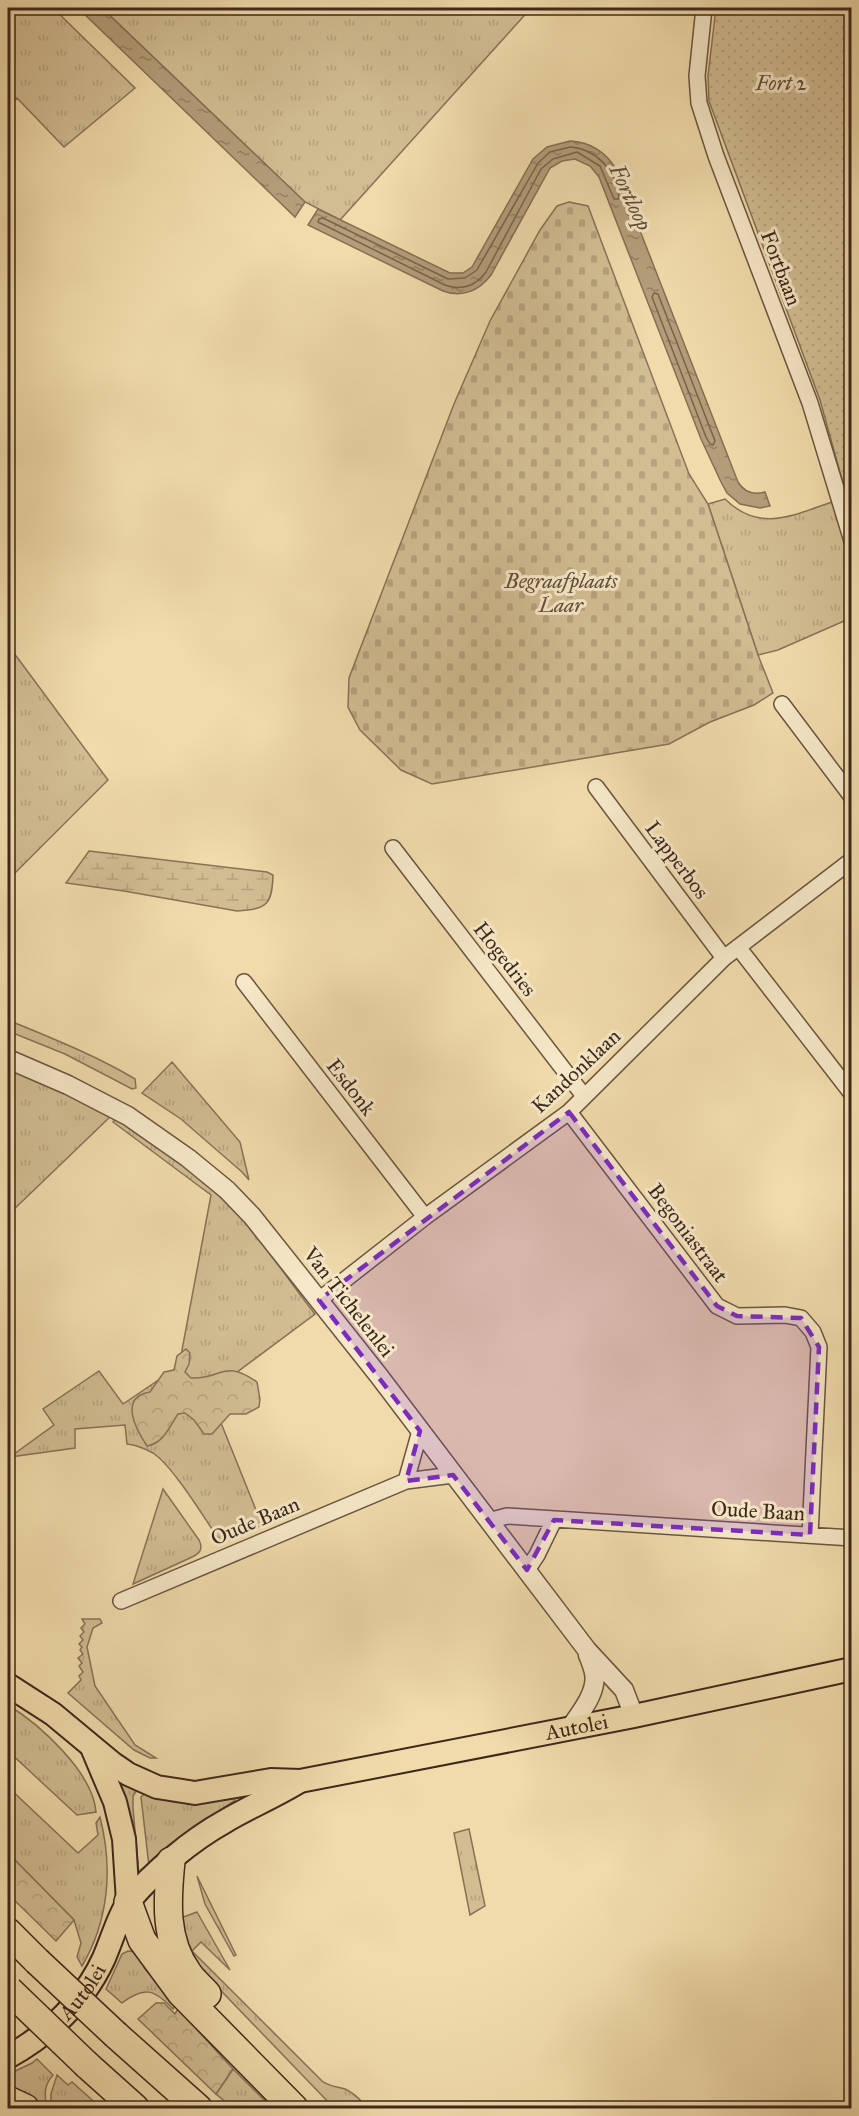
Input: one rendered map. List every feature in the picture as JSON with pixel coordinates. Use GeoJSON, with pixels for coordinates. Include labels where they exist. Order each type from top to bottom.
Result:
{"type":"FeatureCollection","features":[{"type":"Feature","properties":{"kind":"highway"},"geometry":{"type":"LineString","coordinates":[[171,1861],[168,1913],[176,1949],[188,1973],[220,2008],[230,2043]]}},
{"type":"Feature","properties":{"kind":"highway"},"geometry":{"type":"LineString","coordinates":[[128,1902],[142,1940],[181,1993],[294,2109]]}},
{"type":"Feature","properties":{"kind":"highway"},"geometry":{"type":"LineString","coordinates":[[8,1932],[198,2109]]}},
{"type":"Feature","properties":{"kind":"highway"},"geometry":{"type":"LineString","coordinates":[[8,1989],[135,2109]]}},
{"type":"Feature","properties":{"kind":"highway"},"geometry":{"type":"LineString","coordinates":[[8,2100],[25,2109]]}},
{"type":"Feature","properties":{"kind":"main road","name":"Autolei"},"geometry":{"type":"LineString","coordinates":[[8,1685],[45,1709],[128,1774],[157,1786],[195,1793],[272,1780],[300,1781],[634,1716],[852,1670]]}},
{"type":"Feature","properties":{"kind":"main road","name":"Autolei"},"geometry":{"type":"LineString","coordinates":[[91,1747],[115,1802],[124,1839],[128,1902]]}},
{"type":"Feature","properties":{"kind":"main road","name":"Autolei"},"geometry":{"type":"LineString","coordinates":[[8,2057],[59,2022],[75,2004],[103,1960],[128,1902],[171,1861],[199,1837],[225,1821],[279,1795],[300,1781]]}},
{"type":"Feature","properties":{"kind":"street","name":"Fortbaan"},"geometry":{"type":"LineString","coordinates":[[704,8],[697,76],[699,103],[716,156],[810,403],[852,541]]}},
{"type":"Feature","properties":{"kind":"street"},"geometry":{"type":"LineString","coordinates":[[782,704],[852,797]]}},
{"type":"Feature","properties":{"kind":"street","name":"Lapperbos"},"geometry":{"type":"LineString","coordinates":[[596,787],[724,958]]}},
{"type":"Feature","properties":{"kind":"street","name":"Hogedries"},"geometry":{"type":"LineString","coordinates":[[393,848],[584,1096]]}},
{"type":"Feature","properties":{"kind":"street","name":"Kandonklaan"},"geometry":{"type":"LineString","coordinates":[[319,1300],[425,1217],[569,1112],[724,958],[852,860]]}},
{"type":"Feature","properties":{"kind":"street"},"geometry":{"type":"LineString","coordinates":[[738,947],[852,1094]]}},
{"type":"Feature","properties":{"kind":"street","name":"Esdonk"},"geometry":{"type":"LineString","coordinates":[[244,982],[425,1217]]}},
{"type":"Feature","properties":{"kind":"street","name":"Van Tichelenlei"},"geometry":{"type":"LineString","coordinates":[[8,1059],[110,1106],[188,1158],[227,1190],[252,1216],[587,1650],[624,1690],[634,1716]]}},
{"type":"Feature","properties":{"kind":"street","name":"Begoniastraat"},"geometry":{"type":"LineString","coordinates":[[569,1112],[717,1306],[737,1316],[785,1315],[801,1318],[813,1332],[819,1347],[810,1535]]}},
{"type":"Feature","properties":{"kind":"street"},"geometry":{"type":"LineString","coordinates":[[406,1481],[420,1431]]}},
{"type":"Feature","properties":{"kind":"street","name":"Oude Baan"},"geometry":{"type":"LineString","coordinates":[[121,1601],[406,1481],[453,1474]]}},
{"type":"Feature","properties":{"kind":"street","name":"Oude Baan"},"geometry":{"type":"LineString","coordinates":[[488,1521],[507,1516],[852,1538]]}},
{"type":"Feature","properties":{"kind":"street"},"geometry":{"type":"LineString","coordinates":[[527,1570],[554,1520]]}},
{"type":"Feature","properties":{"kind":"street","name":"Van Tichelenlei"},"geometry":{"type":"LineString","coordinates":[[570,1728],[586,1703],[594,1682],[595,1674],[587,1650]]}},
{"type":"Feature","properties":{"kind":"highlighted area"},"geometry":{"type":"Polygon","coordinates":[[[569,1112],[717,1306],[737,1316],[801,1318],[819,1347],[810,1535],[554,1520],[527,1570],[453,1475],[406,1481],[420,1431],[319,1300],[569,1112]]]}},
{"type":"Feature","properties":{"kind":"green space"},"geometry":{"type":"Polygon","coordinates":[[[8,8],[53,8],[135,88],[64,147],[17,98],[8,106],[8,8]]]}},
{"type":"Feature","properties":{"kind":"green space"},"geometry":{"type":"Polygon","coordinates":[[[102,8],[531,8],[340,220],[305,202],[102,8]]]}},
{"type":"Feature","properties":{"kind":"green space","name":"Fort 2"},"geometry":{"type":"Polygon","coordinates":[[[716,8],[851,8],[851,512],[820,400],[709,101],[708,76],[716,8]]]}},
{"type":"Feature","properties":{"kind":"green space","name":"Begraafplaats Laar"},"geometry":{"type":"Polygon","coordinates":[[[569,202],[588,206],[689,474],[708,504],[758,655],[773,693],[754,705],[710,722],[669,744],[432,784],[401,770],[360,730],[348,707],[349,678],[454,404],[490,321],[540,230],[557,206],[569,202]]]}},
{"type":"Feature","properties":{"kind":"green space"},"geometry":{"type":"Polygon","coordinates":[[[725,499],[739,510],[766,519],[794,515],[838,500],[851,541],[851,618],[778,650],[758,655],[708,504],[725,499]]]}},
{"type":"Feature","properties":{"kind":"green space"},"geometry":{"type":"Polygon","coordinates":[[[8,645],[108,780],[8,880],[8,645]]]}},
{"type":"Feature","properties":{"kind":"green space"},"geometry":{"type":"Polygon","coordinates":[[[89,851],[267,872],[273,875],[271,893],[266,904],[261,907],[237,911],[66,883],[89,851]]]}},
{"type":"Feature","properties":{"kind":"green space"},"geometry":{"type":"Polygon","coordinates":[[[8,1020],[73,1047],[120,1070],[135,1079],[136,1088],[132,1089],[65,1054],[8,1031],[8,1020]]]}},
{"type":"Feature","properties":{"kind":"green space"},"geometry":{"type":"Polygon","coordinates":[[[172,1062],[240,1142],[249,1180],[181,1119],[142,1093],[172,1062]]]}},
{"type":"Feature","properties":{"kind":"green space"},"geometry":{"type":"Polygon","coordinates":[[[8,1069],[113,1114],[8,1215],[8,1069]]]}},
{"type":"Feature","properties":{"kind":"green space"},"geometry":{"type":"Polygon","coordinates":[[[118,1117],[190,1170],[242,1218],[315,1314],[209,1393],[262,1525],[221,1542],[180,1482],[161,1460],[153,1453],[127,1444],[125,1425],[75,1429],[75,1448],[10,1457],[54,1425],[43,1409],[99,1371],[123,1404],[179,1366],[211,1195],[113,1122],[118,1117]]]}},
{"type":"Feature","properties":{"kind":"green space"},"geometry":{"type":"Polygon","coordinates":[[[186,1349],[190,1353],[189,1364],[185,1372],[191,1378],[201,1378],[229,1371],[245,1375],[257,1382],[259,1407],[246,1414],[230,1414],[212,1434],[204,1434],[194,1420],[185,1413],[178,1414],[162,1438],[147,1446],[138,1431],[132,1407],[140,1395],[150,1392],[164,1372],[174,1370],[177,1356],[186,1349]]]}},
{"type":"Feature","properties":{"kind":"green space"},"geometry":{"type":"Polygon","coordinates":[[[163,1489],[199,1540],[201,1549],[193,1556],[133,1584],[163,1489]]]}},
{"type":"Feature","properties":{"kind":"green space"},"geometry":{"type":"Polygon","coordinates":[[[82,1619],[100,1619],[102,1623],[93,1628],[87,1647],[95,1686],[135,1745],[156,1758],[150,1758],[134,1750],[68,1693],[81,1680],[79,1676],[83,1672],[79,1666],[82,1663],[78,1658],[83,1654],[79,1644],[83,1640],[80,1636],[84,1632],[81,1628],[85,1624],[82,1619]]]}},
{"type":"Feature","properties":{"kind":"green space"},"geometry":{"type":"Polygon","coordinates":[[[8,1705],[49,1737],[75,1766],[93,1797],[96,1812],[77,1815],[8,1751],[8,1705]]]}},
{"type":"Feature","properties":{"kind":"green space"},"geometry":{"type":"Polygon","coordinates":[[[126,1784],[137,1790],[133,1796],[133,1808],[139,1875],[137,1875],[134,1829],[121,1785],[126,1784]]]}},
{"type":"Feature","properties":{"kind":"green space"},"geometry":{"type":"Polygon","coordinates":[[[8,1787],[78,1853],[98,1835],[96,1823],[100,1817],[106,1855],[106,1893],[98,1930],[82,1966],[77,1957],[81,1943],[74,1920],[8,1853],[8,1787]]]}},
{"type":"Feature","properties":{"kind":"green space"},"geometry":{"type":"Polygon","coordinates":[[[145,1793],[234,1795],[235,1800],[177,1840],[149,1866],[141,1797],[145,1793]]]}},
{"type":"Feature","properties":{"kind":"green space"},"geometry":{"type":"Polygon","coordinates":[[[469,1829],[485,1906],[470,1915],[454,1833],[469,1829]]]}},
{"type":"Feature","properties":{"kind":"green space"},"geometry":{"type":"Polygon","coordinates":[[[8,1853],[74,1920],[56,1941],[8,1894],[8,1853]]]}},
{"type":"Feature","properties":{"kind":"green space"},"geometry":{"type":"Polygon","coordinates":[[[197,1876],[236,1955],[234,1956],[205,1904],[197,1876]]]}},
{"type":"Feature","properties":{"kind":"green space"},"geometry":{"type":"Polygon","coordinates":[[[197,1912],[230,1970],[201,1942],[192,1951],[322,2081],[349,2091],[368,2108],[334,2108],[202,1971],[191,1957],[178,1919],[197,1912]]]}},
{"type":"Feature","properties":{"kind":"green space"},"geometry":{"type":"Polygon","coordinates":[[[128,1951],[136,1952],[145,1969],[176,2004],[173,2009],[160,1997],[149,1992],[137,1994],[122,2003],[106,1989],[122,1954],[128,1951]]]}},
{"type":"Feature","properties":{"kind":"green space"},"geometry":{"type":"Polygon","coordinates":[[[156,2003],[164,2003],[175,2014],[178,2009],[233,2069],[216,2094],[138,2019],[156,2003]]]}},
{"type":"Feature","properties":{"kind":"green space"},"geometry":{"type":"Polygon","coordinates":[[[37,2059],[53,2075],[46,2090],[47,2108],[11,2089],[9,2074],[37,2059]]]}},
{"type":"Feature","properties":{"kind":"green space"},"geometry":{"type":"Polygon","coordinates":[[[233,2069],[272,2108],[233,2108],[216,2094],[233,2069]]]}},
{"type":"Feature","properties":{"kind":"green space"},"geometry":{"type":"Polygon","coordinates":[[[57,2075],[68,2085],[72,2082],[101,2108],[51,2108],[51,2094],[57,2075]]]}},
{"type":"Feature","properties":{"kind":"water"},"geometry":{"type":"Polygon","coordinates":[[[78,8],[102,8],[305,202],[295,217],[78,8]]]}},
{"type":"Feature","properties":{"kind":"water"},"geometry":{"type":"Polygon","coordinates":[[[570,141],[584,143],[596,149],[607,157],[616,169],[738,482],[750,492],[765,492],[770,506],[760,508],[740,504],[727,493],[721,482],[701,439],[599,177],[590,166],[575,159],[562,161],[550,168],[491,275],[470,292],[457,294],[443,291],[308,225],[318,209],[450,273],[463,273],[472,267],[533,159],[547,147],[570,141]]]}},
{"type":"Feature","properties":{"kind":"water label","name":"Fortloop"},"geometry":{"type":"Point","coordinates":[631,197]}}]}
